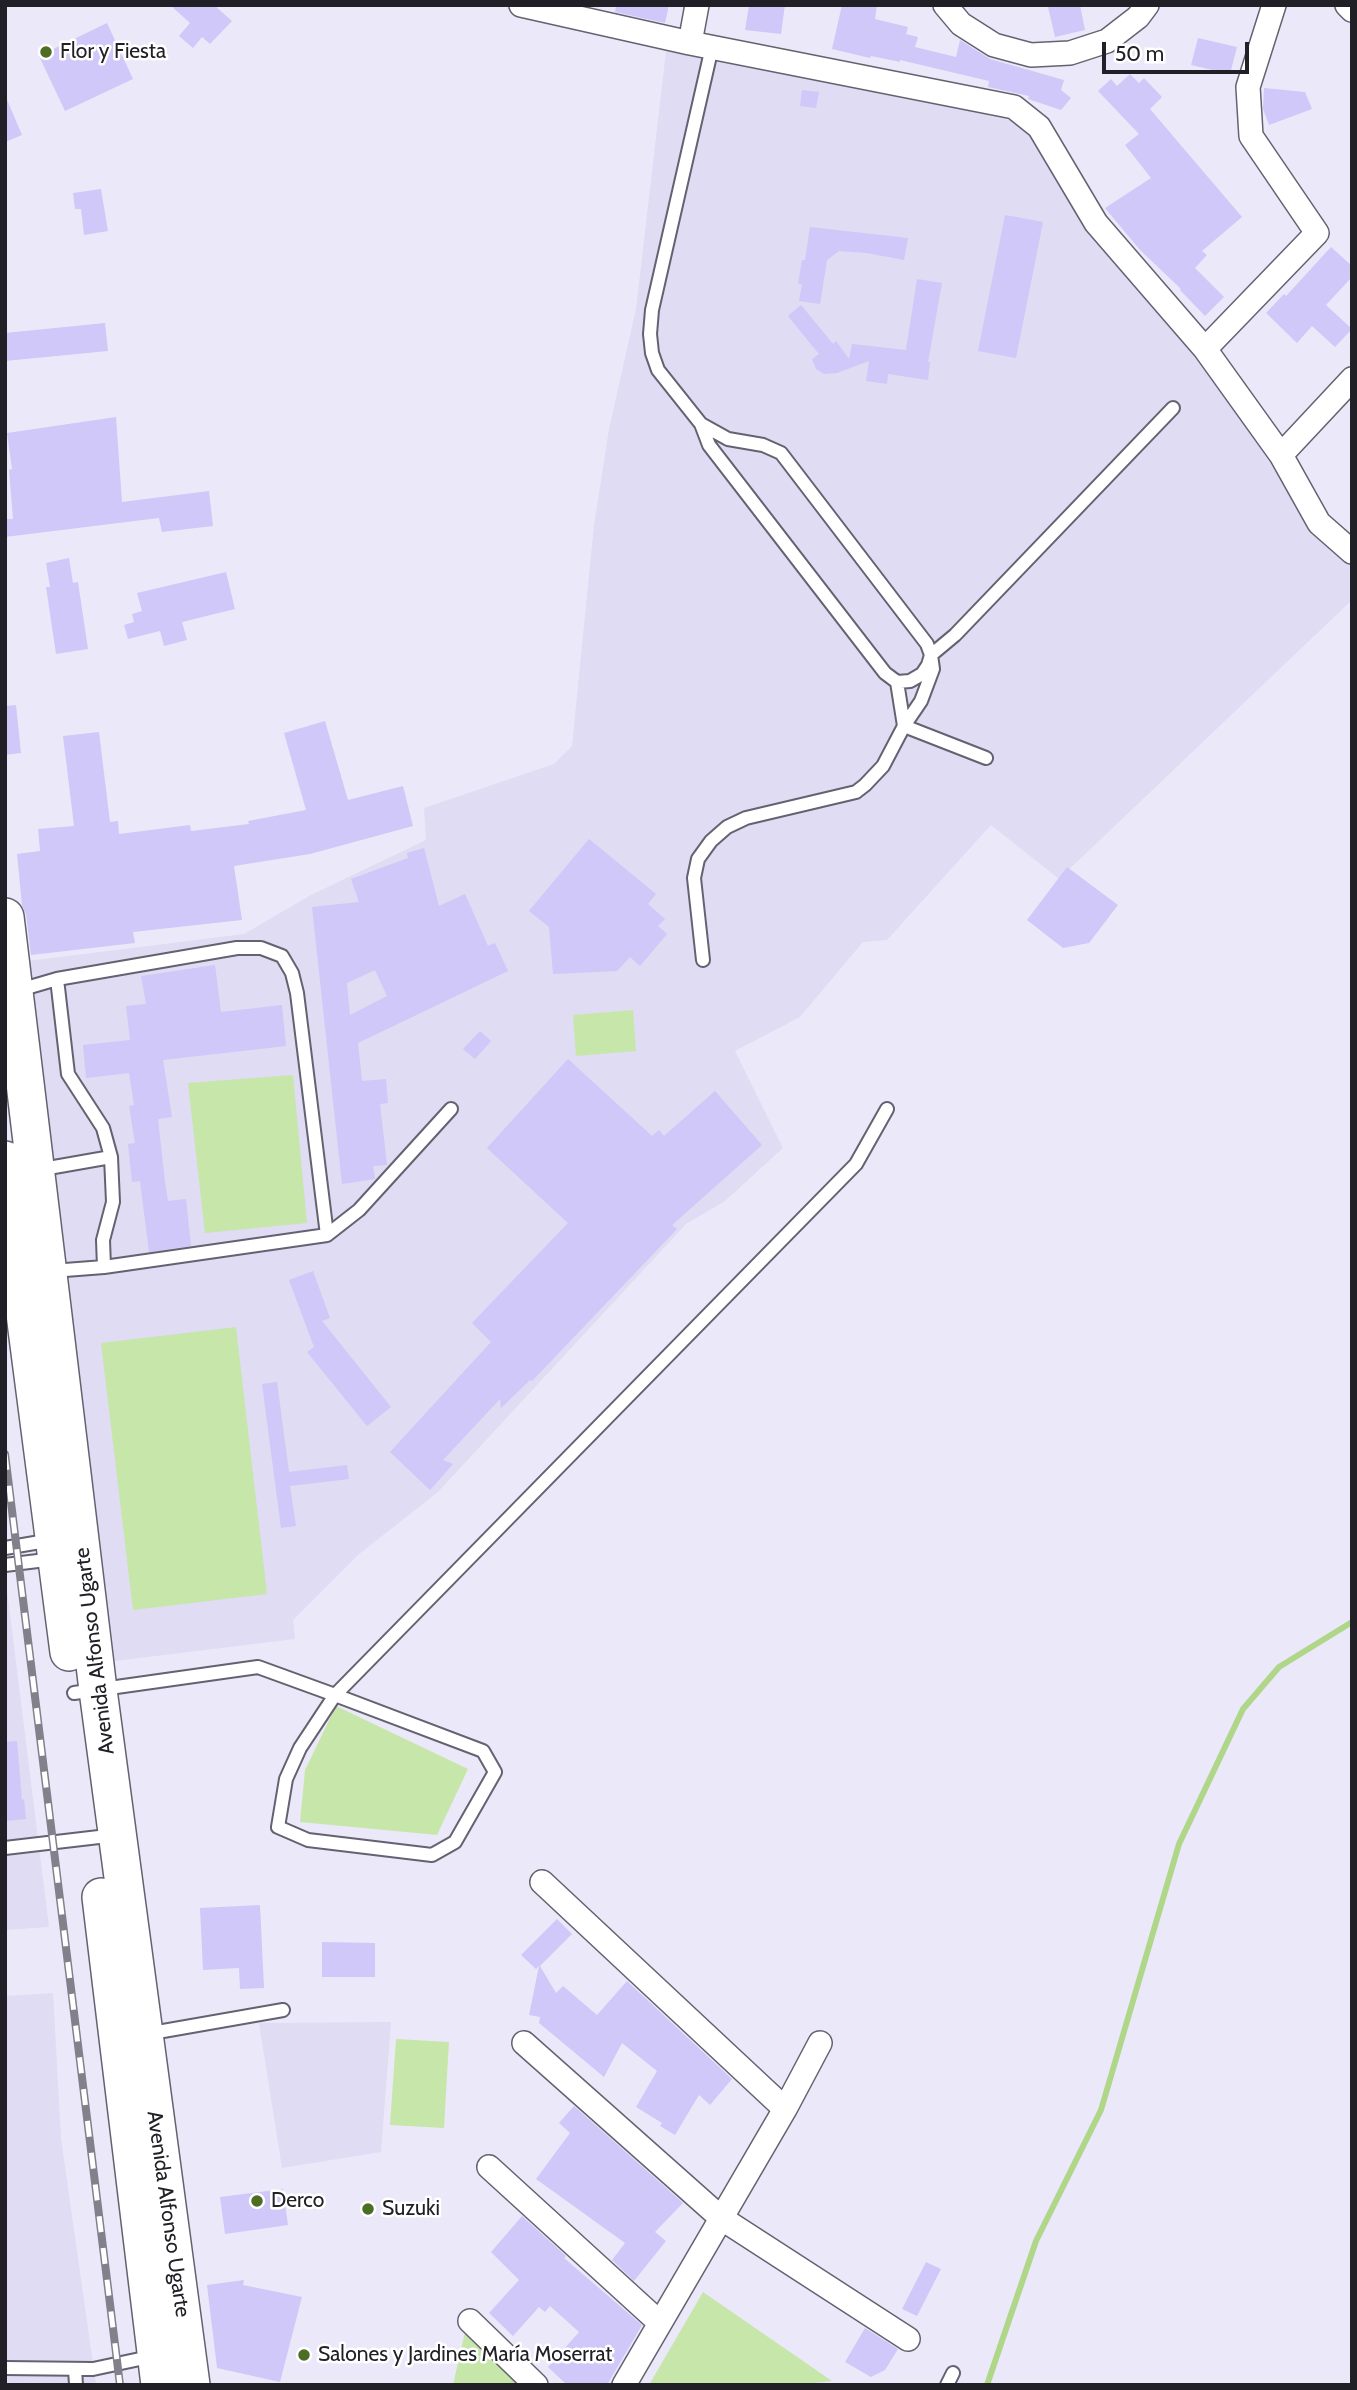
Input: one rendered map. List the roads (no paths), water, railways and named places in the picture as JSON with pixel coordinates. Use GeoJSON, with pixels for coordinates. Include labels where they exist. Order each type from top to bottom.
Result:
{"type":"FeatureCollection","features":[{"type":"Feature","properties":{"kind":"main road","name":"Avenida Alfonso Ugarte"},"geometry":{"type":"LineString","coordinates":[[5,917],[16,1171],[35,1273],[173,2363]]}},
{"type":"Feature","properties":{"kind":"street"},"geometry":{"type":"LineString","coordinates":[[521,5],[701,45],[1014,107],[1039,127],[1097,223],[1205,349],[1282,455],[1320,523],[1352,552]]}},
{"type":"Feature","properties":{"kind":"street"},"geometry":{"type":"LineString","coordinates":[[697,5],[701,45]]}},
{"type":"Feature","properties":{"kind":"street"},"geometry":{"type":"LineString","coordinates":[[945,5],[961,24],[994,45],[1031,55],[1070,53],[1107,41],[1139,17],[1147,5]]}},
{"type":"Feature","properties":{"kind":"street"},"geometry":{"type":"LineString","coordinates":[[1205,349],[1317,233],[1251,136],[1248,87],[1274,5]]}},
{"type":"Feature","properties":{"kind":"street"},"geometry":{"type":"LineString","coordinates":[[1347,5],[1352,10]]}},
{"type":"Feature","properties":{"kind":"street"},"geometry":{"type":"LineString","coordinates":[[1282,455],[1352,379]]}},
{"type":"Feature","properties":{"kind":"street"},"geometry":{"type":"LineString","coordinates":[[542,1882],[785,2109]]}},
{"type":"Feature","properties":{"kind":"street"},"geometry":{"type":"LineString","coordinates":[[524,2043],[721,2218],[908,2339]]}},
{"type":"Feature","properties":{"kind":"street"},"geometry":{"type":"LineString","coordinates":[[624,2385],[785,2109],[820,2043]]}},
{"type":"Feature","properties":{"kind":"street"},"geometry":{"type":"LineString","coordinates":[[489,2168],[660,2323]]}},
{"type":"Feature","properties":{"kind":"street"},"geometry":{"type":"LineString","coordinates":[[470,2321],[536,2385]]}},
{"type":"Feature","properties":{"kind":"lane"},"geometry":{"type":"LineString","coordinates":[[701,45],[652,310],[652,353],[658,370],[701,424],[709,444],[885,673],[897,682],[910,681],[922,674],[931,655],[955,635],[1173,408]]}},
{"type":"Feature","properties":{"kind":"lane"},"geometry":{"type":"LineString","coordinates":[[701,424],[728,439],[782,453],[928,644],[933,669],[921,701],[883,766],[876,776],[856,792],[746,818],[727,827],[712,841],[698,859],[694,878],[703,960]]}},
{"type":"Feature","properties":{"kind":"lane"},"geometry":{"type":"LineString","coordinates":[[897,682],[904,726]]}},
{"type":"Feature","properties":{"kind":"lane"},"geometry":{"type":"LineString","coordinates":[[904,726],[985,758]]}},
{"type":"Feature","properties":{"kind":"lane"},"geometry":{"type":"LineString","coordinates":[[10,992],[57,979],[237,948],[261,948],[282,956],[292,973],[297,993],[327,1235]]}},
{"type":"Feature","properties":{"kind":"lane"},"geometry":{"type":"LineString","coordinates":[[57,979],[68,1074],[78,1094],[103,1128],[111,1157],[113,1202],[103,1240],[104,1267]]}},
{"type":"Feature","properties":{"kind":"lane"},"geometry":{"type":"LineString","coordinates":[[35,1273],[104,1267],[327,1235],[359,1210],[451,1109]]}},
{"type":"Feature","properties":{"kind":"lane"},"geometry":{"type":"LineString","coordinates":[[86,1692],[258,1667],[335,1695],[482,1751],[495,1772],[455,1842],[432,1855],[308,1840],[278,1826],[286,1779],[300,1748],[335,1695],[856,1164],[887,1109]]}},
{"type":"Feature","properties":{"kind":"lane"},"geometry":{"type":"LineString","coordinates":[[16,1171],[111,1157]]}},
{"type":"Feature","properties":{"kind":"lane"},"geometry":{"type":"LineString","coordinates":[[5,1548],[68,1547]]}},
{"type":"Feature","properties":{"kind":"lane"},"geometry":{"type":"LineString","coordinates":[[5,1565],[68,1547]]}},
{"type":"Feature","properties":{"kind":"lane"},"geometry":{"type":"LineString","coordinates":[[5,1849],[106,1836]]}},
{"type":"Feature","properties":{"kind":"lane"},"geometry":{"type":"LineString","coordinates":[[131,2038],[283,2010]]}},
{"type":"Feature","properties":{"kind":"lane"},"geometry":{"type":"LineString","coordinates":[[5,2368],[93,2369],[173,2363]]}},
{"type":"Feature","properties":{"kind":"lane"},"geometry":{"type":"LineString","coordinates":[[75,2369],[76,2385]]}},
{"type":"Feature","properties":{"kind":"waterway"},"geometry":{"type":"LineString","coordinates":[[987,2385],[1036,2241],[1101,2110],[1179,1844],[1243,1709],[1279,1667],[1352,1622]]}},
{"type":"Feature","properties":{"kind":"railway"},"geometry":{"type":"LineString","coordinates":[[5,1454],[120,2385]]}},
{"type":"Feature","properties":{"kind":"place","name":"Flor y Fiesta"},"geometry":{"type":"Point","coordinates":[46,52]}},
{"type":"Feature","properties":{"kind":"place","name":"Derco"},"geometry":{"type":"Point","coordinates":[257,2201]}},
{"type":"Feature","properties":{"kind":"place","name":"Suzuki"},"geometry":{"type":"Point","coordinates":[368,2209]}},
{"type":"Feature","properties":{"kind":"place","name":"Salones y Jardines María Moserrat"},"geometry":{"type":"Point","coordinates":[304,2355]}}]}
